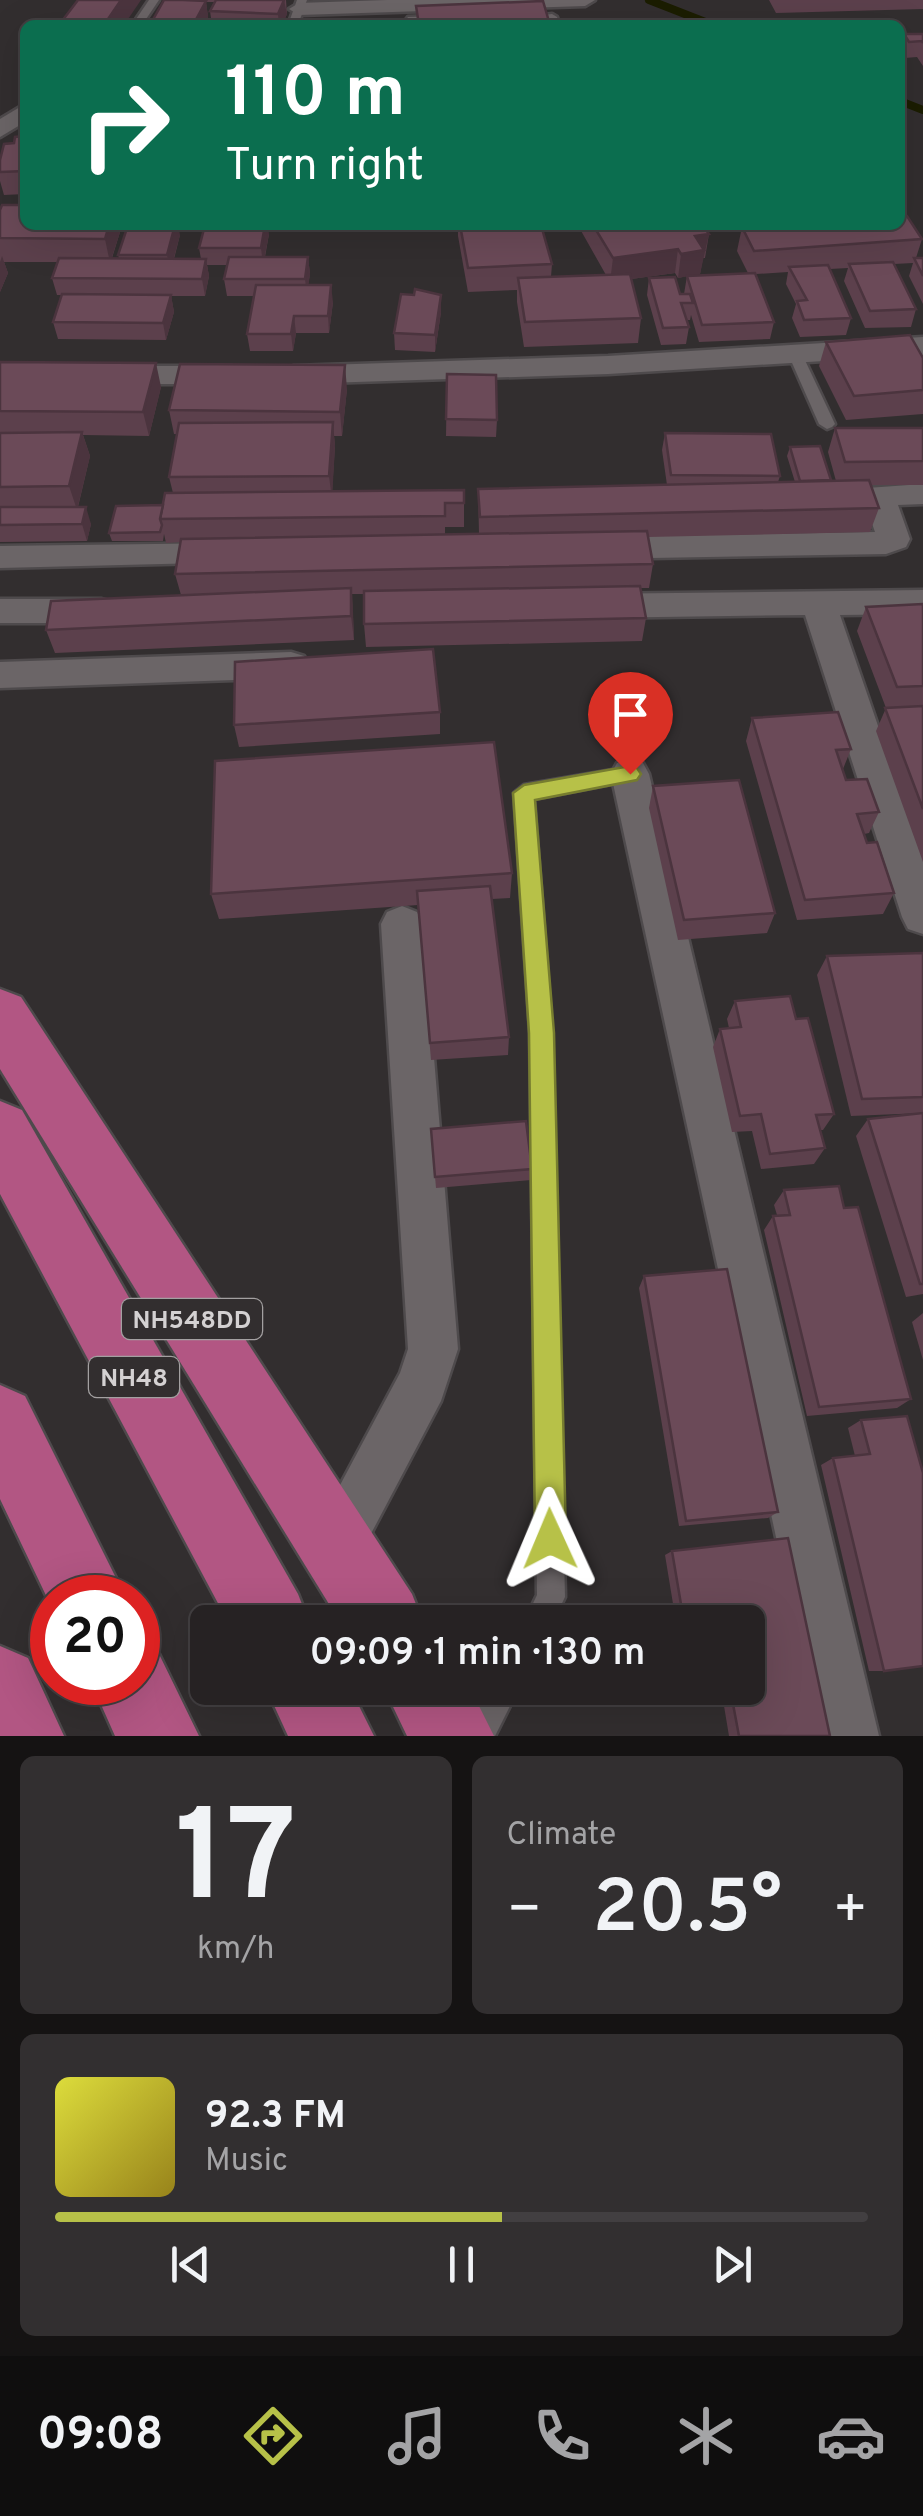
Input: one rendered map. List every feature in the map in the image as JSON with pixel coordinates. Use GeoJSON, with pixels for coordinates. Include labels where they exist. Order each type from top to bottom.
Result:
{"type":"FeatureCollection","features":[{"type":"Feature","properties":{"kind":"highway","name":"NH548DD"},"geometry":{"type":"LineString","coordinates":[[0,1016],[373,1605]]}},
{"type":"Feature","properties":{"kind":"highway","name":"NH48"},"geometry":{"type":"LineString","coordinates":[[0,1131],[261,1605]]}},
{"type":"Feature","properties":{"kind":"highway"},"geometry":{"type":"LineString","coordinates":[[0,1420],[77,1575]]}},
{"type":"Feature","properties":{"kind":"highway"},"geometry":{"type":"LineString","coordinates":[[0,1686],[23,1736]]}},
{"type":"Feature","properties":{"kind":"highway"},"geometry":{"type":"LineString","coordinates":[[142,1705],[158,1736]]}},
{"type":"Feature","properties":{"kind":"highway"},"geometry":{"type":"LineString","coordinates":[[316,1705],[333,1736]]}},
{"type":"Feature","properties":{"kind":"highway"},"geometry":{"type":"LineString","coordinates":[[434,1705],[453,1736]]}},
{"type":"Feature","properties":{"kind":"street"},"geometry":{"type":"LineString","coordinates":[[298,11],[551,15],[585,0]]}},
{"type":"Feature","properties":{"kind":"street"},"geometry":{"type":"LineString","coordinates":[[0,130],[20,114]]}},
{"type":"Feature","properties":{"kind":"street"},"geometry":{"type":"LineString","coordinates":[[0,374],[262,375],[916,351]]}},
{"type":"Feature","properties":{"kind":"street"},"geometry":{"type":"LineString","coordinates":[[841,496],[923,494]]}},
{"type":"Feature","properties":{"kind":"street"},"geometry":{"type":"LineString","coordinates":[[567,549],[886,543],[894,540],[878,495]]}},
{"type":"Feature","properties":{"kind":"street"},"geometry":{"type":"LineString","coordinates":[[0,557],[254,553]]}},
{"type":"Feature","properties":{"kind":"street"},"geometry":{"type":"LineString","coordinates":[[553,606],[923,602]]}},
{"type":"Feature","properties":{"kind":"street"},"geometry":{"type":"LineString","coordinates":[[818,605],[923,917]]}},
{"type":"Feature","properties":{"kind":"street"},"geometry":{"type":"LineString","coordinates":[[0,612],[138,610]]}},
{"type":"Feature","properties":{"kind":"street"},"geometry":{"type":"LineString","coordinates":[[0,675],[332,663]]}},
{"type":"Feature","properties":{"kind":"street"},"geometry":{"type":"LineString","coordinates":[[630,774],[848,1736]]}},
{"type":"Feature","properties":{"kind":"street"},"geometry":{"type":"LineString","coordinates":[[336,1545],[424,1384],[434,1350],[402,924]]}},
{"type":"Feature","properties":{"kind":"lane"},"geometry":{"type":"LineString","coordinates":[[516,18],[551,15]]}},
{"type":"Feature","properties":{"kind":"lane"},"geometry":{"type":"LineString","coordinates":[[408,20],[462,19]]}},
{"type":"Feature","properties":{"kind":"lane"},"geometry":{"type":"LineString","coordinates":[[796,356],[827,424]]}},
{"type":"Feature","properties":{"kind":"lane"},"geometry":{"type":"LineString","coordinates":[[547,1605],[551,1597],[541,1033],[524,793],[630,774]]}},
{"type":"Feature","properties":{"kind":"lane"},"geometry":{"type":"LineString","coordinates":[[479,1736],[495,1705]]}},
{"type":"Feature","properties":{"kind":"building"},"geometry":{"type":"Polygon","coordinates":[[[78,0],[121,0],[107,20],[63,20],[78,0]]]}},
{"type":"Feature","properties":{"kind":"building"},"geometry":{"type":"Polygon","coordinates":[[[164,0],[206,1],[196,20],[153,20],[164,0]]]}},
{"type":"Feature","properties":{"kind":"building"},"geometry":{"type":"Polygon","coordinates":[[[216,0],[284,0],[278,14],[210,11],[216,0]]]}},
{"type":"Feature","properties":{"kind":"building"},"geometry":{"type":"Polygon","coordinates":[[[543,1],[549,20],[418,20],[416,6],[543,1]]]}},
{"type":"Feature","properties":{"kind":"building"},"geometry":{"type":"Polygon","coordinates":[[[905,34],[923,34],[923,43],[909,42],[905,34]]]}},
{"type":"Feature","properties":{"kind":"building"},"geometry":{"type":"Polygon","coordinates":[[[20,136],[20,171],[0,172],[4,144],[14,143],[15,137],[20,136]]]}},
{"type":"Feature","properties":{"kind":"building"},"geometry":{"type":"Polygon","coordinates":[[[2,205],[20,205],[20,230],[108,230],[105,239],[0,238],[2,205]]]}},
{"type":"Feature","properties":{"kind":"building"},"geometry":{"type":"Polygon","coordinates":[[[905,216],[922,239],[754,251],[744,230],[905,230],[905,216]]]}},
{"type":"Feature","properties":{"kind":"building"},"geometry":{"type":"Polygon","coordinates":[[[126,230],[174,230],[167,255],[118,255],[126,230]]]}},
{"type":"Feature","properties":{"kind":"building"},"geometry":{"type":"Polygon","coordinates":[[[204,230],[264,230],[261,248],[199,248],[204,230]]]}},
{"type":"Feature","properties":{"kind":"building"},"geometry":{"type":"Polygon","coordinates":[[[461,230],[542,230],[552,264],[468,268],[461,230]]]}},
{"type":"Feature","properties":{"kind":"building"},"geometry":{"type":"Polygon","coordinates":[[[596,230],[706,230],[709,234],[695,236],[704,250],[681,254],[678,249],[613,258],[596,230]]]}},
{"type":"Feature","properties":{"kind":"building"},"geometry":{"type":"Polygon","coordinates":[[[229,257],[308,257],[305,279],[224,279],[229,257]]]}},
{"type":"Feature","properties":{"kind":"building"},"geometry":{"type":"Polygon","coordinates":[[[59,258],[206,259],[202,279],[52,278],[59,258]]]}},
{"type":"Feature","properties":{"kind":"building"},"geometry":{"type":"Polygon","coordinates":[[[914,258],[923,258],[923,276],[914,258]]]}},
{"type":"Feature","properties":{"kind":"building"},"geometry":{"type":"Polygon","coordinates":[[[893,262],[916,309],[870,311],[849,264],[893,262]]]}},
{"type":"Feature","properties":{"kind":"building"},"geometry":{"type":"Polygon","coordinates":[[[828,265],[851,318],[804,320],[797,301],[807,300],[789,267],[828,265]]]}},
{"type":"Feature","properties":{"kind":"building"},"geometry":{"type":"Polygon","coordinates":[[[755,273],[774,322],[702,325],[687,276],[755,273]]]}},
{"type":"Feature","properties":{"kind":"building"},"geometry":{"type":"Polygon","coordinates":[[[630,274],[641,318],[525,322],[518,278],[630,274]]]}},
{"type":"Feature","properties":{"kind":"building"},"geometry":{"type":"Polygon","coordinates":[[[675,277],[680,294],[690,294],[693,303],[681,303],[689,327],[663,328],[649,278],[675,277]]]}},
{"type":"Feature","properties":{"kind":"building"},"geometry":{"type":"Polygon","coordinates":[[[256,285],[331,285],[328,316],[294,316],[291,334],[247,334],[256,285]]]}},
{"type":"Feature","properties":{"kind":"building"},"geometry":{"type":"Polygon","coordinates":[[[415,289],[441,295],[435,335],[394,333],[401,294],[414,295],[415,289]]]}},
{"type":"Feature","properties":{"kind":"building"},"geometry":{"type":"Polygon","coordinates":[[[62,294],[171,295],[163,323],[53,322],[62,294]]]}},
{"type":"Feature","properties":{"kind":"building"},"geometry":{"type":"Polygon","coordinates":[[[910,335],[923,358],[923,390],[854,396],[826,342],[910,335]]]}},
{"type":"Feature","properties":{"kind":"building"},"geometry":{"type":"Polygon","coordinates":[[[0,362],[156,363],[143,412],[0,411],[0,362]]]}},
{"type":"Feature","properties":{"kind":"building"},"geometry":{"type":"Polygon","coordinates":[[[180,364],[345,365],[340,412],[169,410],[180,364]]]}},
{"type":"Feature","properties":{"kind":"building"},"geometry":{"type":"Polygon","coordinates":[[[447,374],[496,375],[497,420],[446,419],[447,374]]]}},
{"type":"Feature","properties":{"kind":"building"},"geometry":{"type":"Polygon","coordinates":[[[333,422],[329,476],[169,477],[179,423],[333,422]]]}},
{"type":"Feature","properties":{"kind":"building"},"geometry":{"type":"Polygon","coordinates":[[[835,428],[923,428],[923,461],[845,462],[835,428]]]}},
{"type":"Feature","properties":{"kind":"building"},"geometry":{"type":"Polygon","coordinates":[[[82,432],[69,486],[0,487],[0,433],[82,432]]]}},
{"type":"Feature","properties":{"kind":"building"},"geometry":{"type":"Polygon","coordinates":[[[665,433],[771,434],[780,476],[671,475],[665,433]]]}},
{"type":"Feature","properties":{"kind":"building"},"geometry":{"type":"Polygon","coordinates":[[[820,446],[831,480],[800,481],[790,447],[820,446]]]}},
{"type":"Feature","properties":{"kind":"building"},"geometry":{"type":"Polygon","coordinates":[[[869,480],[879,508],[480,517],[478,489],[869,480]]]}},
{"type":"Feature","properties":{"kind":"building"},"geometry":{"type":"Polygon","coordinates":[[[464,490],[464,503],[445,503],[445,516],[160,519],[165,493],[464,490]]]}},
{"type":"Feature","properties":{"kind":"building"},"geometry":{"type":"Polygon","coordinates":[[[163,505],[160,532],[109,533],[116,506],[163,505]]]}},
{"type":"Feature","properties":{"kind":"building"},"geometry":{"type":"Polygon","coordinates":[[[0,507],[86,507],[82,524],[0,525],[0,507]]]}},
{"type":"Feature","properties":{"kind":"building"},"geometry":{"type":"Polygon","coordinates":[[[647,531],[653,564],[175,574],[181,539],[647,531]]]}},
{"type":"Feature","properties":{"kind":"building"},"geometry":{"type":"Polygon","coordinates":[[[640,586],[646,618],[364,624],[364,591],[640,586]]]}},
{"type":"Feature","properties":{"kind":"building"},"geometry":{"type":"Polygon","coordinates":[[[351,588],[351,616],[46,630],[51,601],[351,588]]]}},
{"type":"Feature","properties":{"kind":"building"},"geometry":{"type":"Polygon","coordinates":[[[923,604],[923,686],[897,687],[866,607],[923,604]]]}},
{"type":"Feature","properties":{"kind":"building"},"geometry":{"type":"Polygon","coordinates":[[[433,649],[440,712],[234,725],[235,662],[433,649]]]}},
{"type":"Feature","properties":{"kind":"building"},"geometry":{"type":"Polygon","coordinates":[[[923,706],[923,809],[885,708],[923,706]]]}},
{"type":"Feature","properties":{"kind":"building"},"geometry":{"type":"Polygon","coordinates":[[[838,712],[851,749],[836,750],[846,780],[867,779],[879,812],[857,814],[867,843],[877,842],[894,893],[805,900],[752,718],[838,712]]]}},
{"type":"Feature","properties":{"kind":"building"},"geometry":{"type":"Polygon","coordinates":[[[494,742],[512,873],[211,894],[215,761],[494,742]]]}},
{"type":"Feature","properties":{"kind":"building"},"geometry":{"type":"Polygon","coordinates":[[[739,780],[775,913],[684,920],[653,786],[739,780]]]}},
{"type":"Feature","properties":{"kind":"building"},"geometry":{"type":"Polygon","coordinates":[[[490,886],[509,1037],[430,1043],[417,891],[490,886]]]}},
{"type":"Feature","properties":{"kind":"building"},"geometry":{"type":"Polygon","coordinates":[[[923,953],[923,1097],[862,1099],[827,956],[923,953]]]}},
{"type":"Feature","properties":{"kind":"building"},"geometry":{"type":"Polygon","coordinates":[[[790,996],[796,1019],[808,1018],[834,1114],[816,1115],[825,1148],[770,1154],[761,1114],[740,1116],[720,1029],[741,1027],[735,1001],[790,996]]]}},
{"type":"Feature","properties":{"kind":"building"},"geometry":{"type":"Polygon","coordinates":[[[923,1113],[923,1284],[920,1284],[868,1119],[923,1113]]]}},
{"type":"Feature","properties":{"kind":"building"},"geometry":{"type":"Polygon","coordinates":[[[526,1121],[532,1169],[435,1177],[431,1129],[526,1121]]]}},
{"type":"Feature","properties":{"kind":"building"},"geometry":{"type":"Polygon","coordinates":[[[839,1186],[844,1208],[858,1207],[911,1399],[819,1407],[773,1216],[790,1215],[784,1190],[839,1186]]]}},
{"type":"Feature","properties":{"kind":"building"},"geometry":{"type":"Polygon","coordinates":[[[727,1269],[778,1512],[686,1521],[644,1276],[727,1269]]]}},
{"type":"Feature","properties":{"kind":"building"},"geometry":{"type":"Polygon","coordinates":[[[907,1416],[923,1473],[923,1666],[884,1671],[833,1458],[870,1454],[861,1420],[907,1416]]]}},
{"type":"Feature","properties":{"kind":"building"},"geometry":{"type":"Polygon","coordinates":[[[788,1538],[830,1736],[739,1736],[733,1705],[765,1705],[765,1605],[681,1605],[672,1551],[788,1538]]]}},
{"type":"Feature","properties":{"kind":"waterway"},"geometry":{"type":"LineString","coordinates":[[649,0],[700,20]]}},
{"type":"Feature","properties":{"kind":"waterway"},"geometry":{"type":"LineString","coordinates":[[905,103],[923,110]]}},
{"type":"Feature","properties":{"kind":"route"},"geometry":{"type":"LineString","coordinates":[[550,1539],[541,1033],[524,793],[630,774]]}}]}
